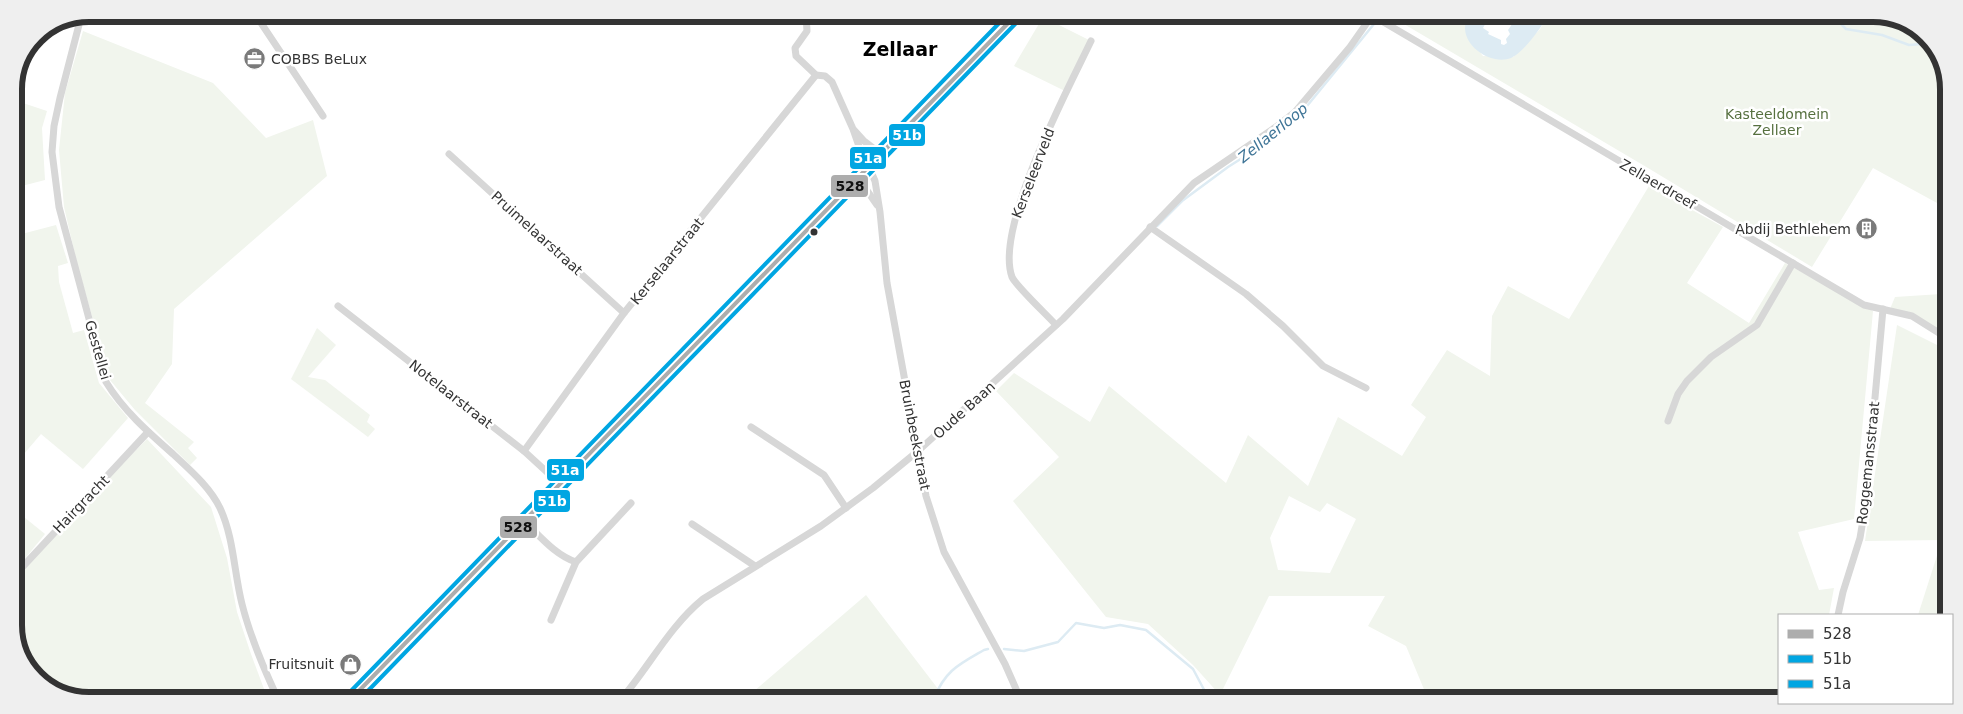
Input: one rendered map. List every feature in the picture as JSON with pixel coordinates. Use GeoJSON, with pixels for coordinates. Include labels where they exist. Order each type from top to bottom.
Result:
{"type":"FeatureCollection","features":[{"type":"Feature","properties":{"kind":"main road"},"geometry":{"type":"LineString","coordinates":[[358,692],[1009,22]]}},
{"type":"Feature","properties":{"kind":"street"},"geometry":{"type":"LineString","coordinates":[[261,22],[323,116]]}},
{"type":"Feature","properties":{"kind":"street","name":"Bruinbeekstraat"},"geometry":{"type":"LineString","coordinates":[[806,22],[807,31],[795,48],[796,56],[816,75],[825,76],[832,82],[875,181],[887,282],[926,496],[944,552],[1005,664],[1017,692]]}},
{"type":"Feature","properties":{"kind":"street","name":"Oude Baan"},"geometry":{"type":"LineString","coordinates":[[627,692],[694,605],[821,526],[918,451],[1056,325],[1194,183],[1276,127],[1294,112],[1350,47],[1367,22]]}},
{"type":"Feature","properties":{"kind":"street","name":"Zellaerdreef"},"geometry":{"type":"LineString","coordinates":[[1383,22],[1864,304],[1912,316],[1940,334]]}},
{"type":"Feature","properties":{"kind":"street","name":"Gestellei"},"geometry":{"type":"LineString","coordinates":[[79,23],[54,126],[52,152],[54,180],[59,207],[106,382],[122,406],[207,488],[220,508],[234,559],[242,605],[264,668],[275,692]]}},
{"type":"Feature","properties":{"kind":"street","name":"Kerseleerveld"},"geometry":{"type":"LineString","coordinates":[[1056,325],[1013,279],[1009,264],[1012,226],[1041,150],[1091,41]]}},
{"type":"Feature","properties":{"kind":"street","name":"Kerselaarstraat"},"geometry":{"type":"LineString","coordinates":[[524,451],[624,313],[816,75]]}},
{"type":"Feature","properties":{"kind":"street"},"geometry":{"type":"LineString","coordinates":[[853,129],[864,141],[881,154]]}},
{"type":"Feature","properties":{"kind":"street","name":"Pruimelaarstraat"},"geometry":{"type":"LineString","coordinates":[[449,154],[624,313]]}},
{"type":"Feature","properties":{"kind":"street","name":"Bruinbeekstraat"},"geometry":{"type":"LineString","coordinates":[[857,180],[872,196],[880,212]]}},
{"type":"Feature","properties":{"kind":"street"},"geometry":{"type":"LineString","coordinates":[[1150,227],[1246,294],[1283,326],[1322,366],[1366,388]]}},
{"type":"Feature","properties":{"kind":"street"},"geometry":{"type":"LineString","coordinates":[[1668,421],[1678,394],[1691,377],[1711,357],[1757,325],[1793,263]]}},
{"type":"Feature","properties":{"kind":"street","name":"Notelaarstraat"},"geometry":{"type":"LineString","coordinates":[[338,306],[524,451],[561,484]]}},
{"type":"Feature","properties":{"kind":"street","name":"Roggemansstraat"},"geometry":{"type":"LineString","coordinates":[[1838,614],[1860,538],[1865,508],[1883,309]]}},
{"type":"Feature","properties":{"kind":"street"},"geometry":{"type":"LineString","coordinates":[[751,427],[824,475],[846,508]]}},
{"type":"Feature","properties":{"kind":"street","name":"Hairgracht"},"geometry":{"type":"LineString","coordinates":[[23,566],[148,432]]}},
{"type":"Feature","properties":{"kind":"street"},"geometry":{"type":"LineString","coordinates":[[552,620],[576,562],[631,503]]}},
{"type":"Feature","properties":{"kind":"street"},"geometry":{"type":"LineString","coordinates":[[524,521],[555,551],[566,559],[576,562]]}},
{"type":"Feature","properties":{"kind":"street"},"geometry":{"type":"LineString","coordinates":[[692,524],[755,566]]}},
{"type":"Feature","properties":{"kind":"green space"},"geometry":{"type":"Polygon","coordinates":[[[1040,22],[1053,22],[1091,41],[1067,92],[1014,66],[1040,22]]]}},
{"type":"Feature","properties":{"kind":"green space","name":"Kasteeldomein Zellaer"},"geometry":{"type":"Polygon","coordinates":[[[1400,22],[1466,22],[1468,35],[1483,56],[1513,57],[1540,29],[1544,22],[1874,22],[1903,29],[1918,39],[1932,56],[1938,72],[1940,85],[1940,205],[1873,168],[1812,267],[1400,22]]]}},
{"type":"Feature","properties":{"kind":"green space"},"geometry":{"type":"Polygon","coordinates":[[[83,31],[213,83],[266,138],[313,120],[327,176],[174,309],[172,364],[145,403],[194,442],[188,448],[197,458],[190,465],[135,410],[110,380],[77,263],[64,207],[59,150],[65,93],[83,31]]]}},
{"type":"Feature","properties":{"kind":"green space"},"geometry":{"type":"Polygon","coordinates":[[[22,103],[47,111],[42,128],[45,180],[22,186],[22,103]]]}},
{"type":"Feature","properties":{"kind":"green space"},"geometry":{"type":"Polygon","coordinates":[[[1649,186],[1723,227],[1687,283],[1749,323],[1785,263],[1873,311],[1854,519],[1798,532],[1819,590],[1834,588],[1829,614],[1778,614],[1778,692],[1425,692],[1406,646],[1368,626],[1385,596],[1269,596],[1221,692],[1217,692],[1193,665],[1148,624],[1106,617],[1013,501],[1059,457],[996,391],[1014,373],[1090,422],[1109,386],[1226,483],[1248,435],[1308,486],[1338,417],[1402,456],[1426,417],[1411,405],[1447,350],[1490,376],[1492,316],[1508,286],[1569,319],[1649,186]],[[1289,496],[1270,538],[1278,570],[1330,573],[1356,519],[1327,503],[1320,512],[1289,496]]]}},
{"type":"Feature","properties":{"kind":"green space"},"geometry":{"type":"Polygon","coordinates":[[[56,225],[68,263],[58,266],[59,282],[73,333],[84,330],[99,383],[128,418],[83,469],[41,434],[23,455],[22,234],[56,225]]]}},
{"type":"Feature","properties":{"kind":"green space"},"geometry":{"type":"Polygon","coordinates":[[[1940,294],[1940,332],[1890,309],[1895,297],[1940,294]]]}},
{"type":"Feature","properties":{"kind":"green space"},"geometry":{"type":"Polygon","coordinates":[[[1897,325],[1940,346],[1940,540],[1865,541],[1897,325]]]}},
{"type":"Feature","properties":{"kind":"green space"},"geometry":{"type":"Polygon","coordinates":[[[317,328],[336,345],[308,377],[325,380],[370,415],[367,422],[375,429],[368,437],[291,379],[317,328]]]}},
{"type":"Feature","properties":{"kind":"green space"},"geometry":{"type":"Polygon","coordinates":[[[147,439],[211,507],[227,558],[237,612],[265,692],[89,692],[60,685],[49,678],[36,665],[31,658],[24,638],[23,567],[147,439]]]}},
{"type":"Feature","properties":{"kind":"green space"},"geometry":{"type":"Polygon","coordinates":[[[23,516],[45,534],[23,561],[23,516]]]}},
{"type":"Feature","properties":{"kind":"green space"},"geometry":{"type":"Polygon","coordinates":[[[1940,546],[1940,614],[1918,614],[1940,546]]]}},
{"type":"Feature","properties":{"kind":"green space"},"geometry":{"type":"Polygon","coordinates":[[[866,595],[940,692],[753,692],[866,595]]]}},
{"type":"Feature","properties":{"kind":"shaded area"},"geometry":{"type":"Polygon","coordinates":[[[1486,22],[1483,28],[1489,32],[1488,34],[1501,40],[1501,44],[1504,45],[1507,43],[1506,39],[1510,34],[1508,30],[1514,22],[1544,22],[1521,51],[1511,58],[1504,60],[1489,57],[1475,49],[1467,36],[1466,23],[1486,22]]]}},
{"type":"Feature","properties":{"kind":"waterway"},"geometry":{"type":"LineString","coordinates":[[1839,22],[1846,29],[1882,35],[1909,45],[1922,44]]}},
{"type":"Feature","properties":{"kind":"waterway","name":"Zellaerloop"},"geometry":{"type":"LineString","coordinates":[[1157,226],[1182,201],[1228,167],[1266,143],[1307,106],[1374,24]]}},
{"type":"Feature","properties":{"kind":"waterway"},"geometry":{"type":"LineString","coordinates":[[1004,649],[1024,651],[1058,642],[1076,623],[1104,628],[1120,625],[1146,630],[1193,669],[1205,692]]}},
{"type":"Feature","properties":{"kind":"waterway"},"geometry":{"type":"LineString","coordinates":[[937,692],[948,674],[967,660],[988,649]]}},
{"type":"Feature","properties":{"kind":"transit line","name":"51a"},"geometry":{"type":"LineString","coordinates":[[350,692],[1000,22]]}},
{"type":"Feature","properties":{"kind":"transit line","name":"528"},"geometry":{"type":"LineString","coordinates":[[358,692],[1009,22]]}},
{"type":"Feature","properties":{"kind":"transit line","name":"51b"},"geometry":{"type":"LineString","coordinates":[[367,692],[1017,22]]}},
{"type":"Feature","properties":{"kind":"place","name":"COBBS BeLux"},"geometry":{"type":"Point","coordinates":[255,59]}},
{"type":"Feature","properties":{"kind":"place","name":"Abdij Bethlehem"},"geometry":{"type":"Point","coordinates":[1867,229]}},
{"type":"Feature","properties":{"kind":"place","name":"Fruitsnuit"},"geometry":{"type":"Point","coordinates":[350,664]}},
{"type":"Feature","properties":{"kind":"district","name":"Zellaar"},"geometry":{"type":"Point","coordinates":[900,49]}}]}
